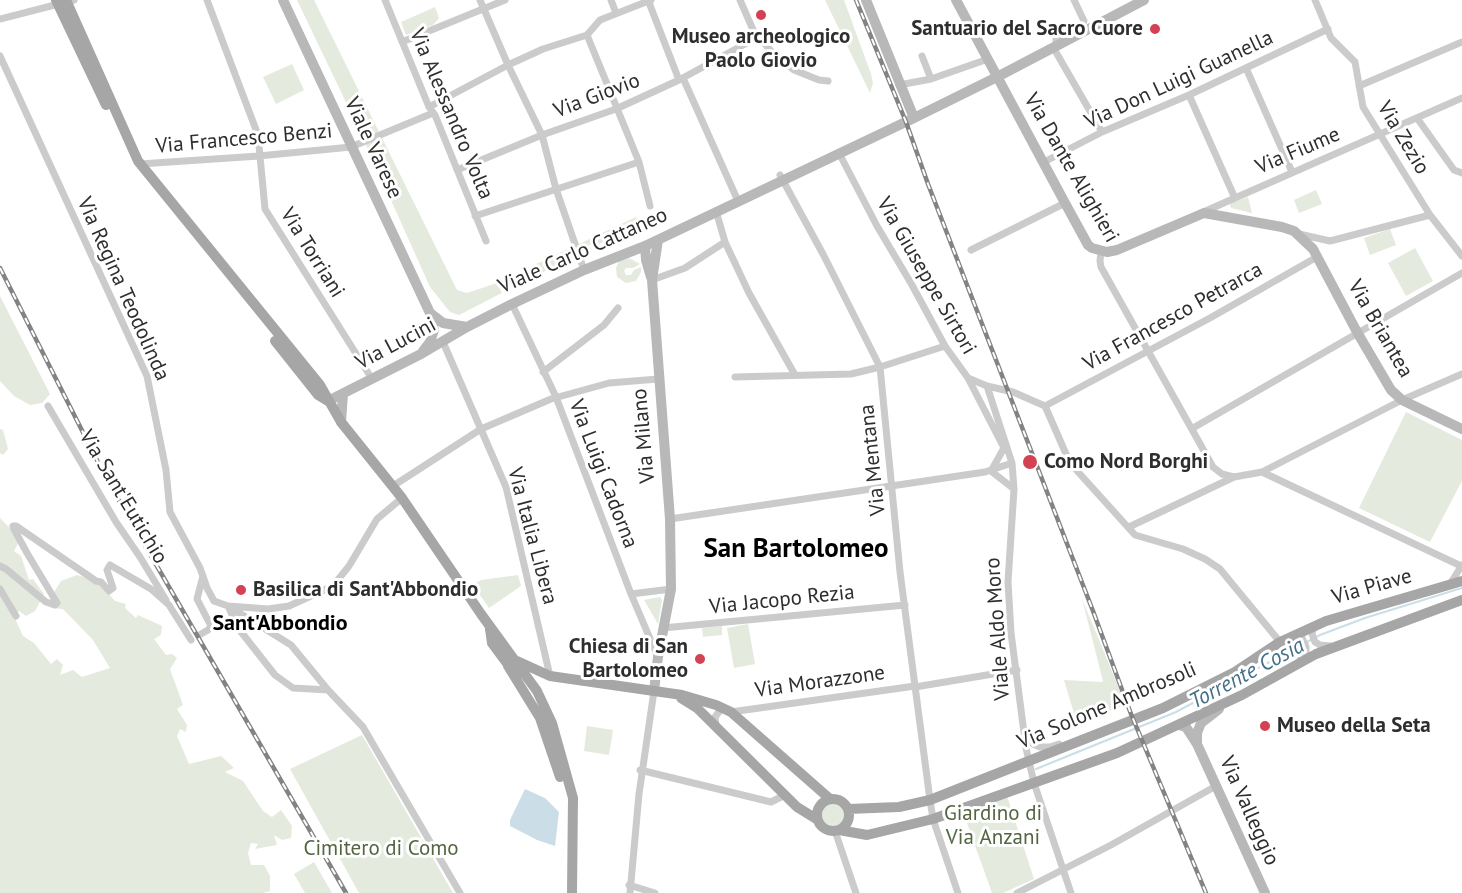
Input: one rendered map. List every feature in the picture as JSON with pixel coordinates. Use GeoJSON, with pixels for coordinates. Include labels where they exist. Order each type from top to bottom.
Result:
{"type":"FeatureCollection","features":[{"type":"Feature","properties":{"kind":"main road"},"geometry":{"type":"LineString","coordinates":[[64,1],[140,164],[320,385],[341,422],[402,498],[490,626],[512,663],[544,727],[567,800],[565,893]]}},
{"type":"Feature","properties":{"kind":"main road"},"geometry":{"type":"LineString","coordinates":[[64,1],[136,168],[318,395],[328,401]]}},
{"type":"Feature","properties":{"kind":"main road","name":"Via Piave"},"geometry":{"type":"LineString","coordinates":[[1298,637],[1462,581]]}},
{"type":"Feature","properties":{"kind":"main road","name":"Via Solone Ambrosoli"},"geometry":{"type":"LineString","coordinates":[[837,831],[867,835],[933,819],[1117,753],[1242,695],[1297,664],[1339,645],[1462,600]]}},
{"type":"Feature","properties":{"kind":"main road","name":"Via Solone Ambrosoli"},"geometry":{"type":"LineString","coordinates":[[848,809],[899,807],[930,800],[1030,764],[1163,708],[1235,672],[1279,640],[1298,637]]}},
{"type":"Feature","properties":{"kind":"main road"},"geometry":{"type":"LineString","coordinates":[[512,663],[550,676],[673,693],[697,698],[727,710],[830,799],[839,800],[848,809],[847,824],[837,831],[825,829],[818,820],[805,813],[784,795],[697,708],[673,693]]}},
{"type":"Feature","properties":{"kind":"main road"},"geometry":{"type":"LineString","coordinates":[[512,663],[534,686],[552,723],[573,798],[572,893]]}},
{"type":"Feature","properties":{"kind":"main road"},"geometry":{"type":"LineString","coordinates":[[531,702],[534,686],[550,676]]}},
{"type":"Feature","properties":{"kind":"main road"},"geometry":{"type":"LineString","coordinates":[[818,820],[820,805],[830,799]]}},
{"type":"Feature","properties":{"kind":"street","name":"Via Torriani"},"geometry":{"type":"LineString","coordinates":[[207,0],[258,135],[265,209],[372,379]]}},
{"type":"Feature","properties":{"kind":"street","name":"Viale Varese"},"geometry":{"type":"LineString","coordinates":[[283,0],[430,313],[434,330],[430,342],[421,354]]}},
{"type":"Feature","properties":{"kind":"street","name":"Via Alessandro Volta"},"geometry":{"type":"LineString","coordinates":[[385,0],[486,241]]}},
{"type":"Feature","properties":{"kind":"street"},"geometry":{"type":"LineString","coordinates":[[480,0],[542,135],[556,189],[584,270]]}},
{"type":"Feature","properties":{"kind":"street"},"geometry":{"type":"LineString","coordinates":[[402,42],[505,0]]}},
{"type":"Feature","properties":{"kind":"street"},"geometry":{"type":"LineString","coordinates":[[611,0],[616,13]]}},
{"type":"Feature","properties":{"kind":"street"},"geometry":{"type":"LineString","coordinates":[[650,206],[639,162],[587,35],[600,20],[649,0],[681,79],[738,201]]}},
{"type":"Feature","properties":{"kind":"street"},"geometry":{"type":"LineString","coordinates":[[740,0],[754,32],[773,53],[794,70],[819,80],[828,81]]}},
{"type":"Feature","properties":{"kind":"street"},"geometry":{"type":"LineString","coordinates":[[866,0],[914,118]]}},
{"type":"Feature","properties":{"kind":"street","name":"Via Dante Alighieri"},"geometry":{"type":"LineString","coordinates":[[956,0],[1088,245],[1101,251],[1101,267],[1213,466],[1222,474],[1233,477]]}},
{"type":"Feature","properties":{"kind":"street"},"geometry":{"type":"LineString","coordinates":[[1074,0],[1084,21],[1083,24],[1056,39],[1055,46],[1102,132]]}},
{"type":"Feature","properties":{"kind":"street","name":"Viale Carlo Cattaneo"},"geometry":{"type":"LineString","coordinates":[[467,327],[584,270],[658,240],[781,177],[914,118],[998,77],[1144,0]]}},
{"type":"Feature","properties":{"kind":"street","name":"Via Zezio"},"geometry":{"type":"LineString","coordinates":[[1316,0],[1336,45],[1354,62],[1363,107],[1430,215],[1462,256]]}},
{"type":"Feature","properties":{"kind":"street"},"geometry":{"type":"LineString","coordinates":[[0,19],[64,1]]}},
{"type":"Feature","properties":{"kind":"street","name":"Via Don Luigi Guanella"},"geometry":{"type":"LineString","coordinates":[[1044,162],[1102,132],[1189,95],[1328,29]]}},
{"type":"Feature","properties":{"kind":"street","name":"Via Giovio"},"geometry":{"type":"LineString","coordinates":[[457,170],[542,135],[616,109],[681,79],[745,44],[754,32]]}},
{"type":"Feature","properties":{"kind":"street","name":"Via Francesco Benzi"},"geometry":{"type":"LineString","coordinates":[[140,164],[351,147],[431,110],[508,64],[543,49],[587,35]]}},
{"type":"Feature","properties":{"kind":"street"},"geometry":{"type":"LineString","coordinates":[[1359,86],[1462,42]]}},
{"type":"Feature","properties":{"kind":"street","name":"Via Regina Teodolinda"},"geometry":{"type":"LineString","coordinates":[[0,56],[147,376],[166,470],[170,512],[213,599],[228,606]]}},
{"type":"Feature","properties":{"kind":"street"},"geometry":{"type":"LineString","coordinates":[[921,56],[931,79]]}},
{"type":"Feature","properties":{"kind":"street"},"geometry":{"type":"LineString","coordinates":[[899,85],[931,79],[988,59]]}},
{"type":"Feature","properties":{"kind":"street"},"geometry":{"type":"LineString","coordinates":[[1246,68],[1292,172]]}},
{"type":"Feature","properties":{"kind":"street"},"geometry":{"type":"LineString","coordinates":[[1189,95],[1231,198],[1221,215]]}},
{"type":"Feature","properties":{"kind":"street","name":"Via Fiume"},"geometry":{"type":"LineString","coordinates":[[1200,213],[1462,98]]}},
{"type":"Feature","properties":{"kind":"street"},"geometry":{"type":"LineString","coordinates":[[1417,118],[1454,170],[1462,173]]}},
{"type":"Feature","properties":{"kind":"street","name":"Via Giuseppe Sirtori"},"geometry":{"type":"LineString","coordinates":[[838,153],[945,346],[968,378],[987,386],[1007,390],[1045,406]]}},
{"type":"Feature","properties":{"kind":"street"},"geometry":{"type":"LineString","coordinates":[[475,216],[639,162]]}},
{"type":"Feature","properties":{"kind":"street","name":"Via Mentana"},"geometry":{"type":"LineString","coordinates":[[781,177],[880,367],[905,605],[930,800],[933,819],[958,893]]}},
{"type":"Feature","properties":{"kind":"street"},"geometry":{"type":"LineString","coordinates":[[970,250],[1065,203]]}},
{"type":"Feature","properties":{"kind":"street"},"geometry":{"type":"LineString","coordinates":[[716,212],[724,242],[749,293],[795,375]]}},
{"type":"Feature","properties":{"kind":"street"},"geometry":{"type":"LineString","coordinates":[[1101,251],[1117,250],[1200,213],[1282,227],[1299,234],[1330,241]]}},
{"type":"Feature","properties":{"kind":"street","name":"Via Francesco Petrarca"},"geometry":{"type":"LineString","coordinates":[[1045,406],[1210,318],[1315,253],[1330,241],[1430,215]]}},
{"type":"Feature","properties":{"kind":"street","name":"Via Briantea"},"geometry":{"type":"LineString","coordinates":[[1299,234],[1315,253],[1391,390],[1402,400],[1462,429]]}},
{"type":"Feature","properties":{"kind":"street","name":"Via Milano"},"geometry":{"type":"LineString","coordinates":[[652,280],[658,240]]}},
{"type":"Feature","properties":{"kind":"street"},"geometry":{"type":"LineString","coordinates":[[652,280],[685,268],[724,242]]}},
{"type":"Feature","properties":{"kind":"street","name":"Via Milano"},"geometry":{"type":"LineString","coordinates":[[630,888],[641,770],[671,589],[670,519],[652,280],[645,246]]}},
{"type":"Feature","properties":{"kind":"street"},"geometry":{"type":"LineString","coordinates":[[628,251],[646,258]]}},
{"type":"Feature","properties":{"kind":"street"},"geometry":{"type":"LineString","coordinates":[[1193,428],[1462,273]]}},
{"type":"Feature","properties":{"kind":"street","name":"Via Luigi Cadorna"},"geometry":{"type":"LineString","coordinates":[[512,304],[556,397],[631,594],[658,657]]}},
{"type":"Feature","properties":{"kind":"street"},"geometry":{"type":"LineString","coordinates":[[543,372],[604,325],[618,308]]}},
{"type":"Feature","properties":{"kind":"street"},"geometry":{"type":"LineString","coordinates":[[430,313],[443,323],[467,327]]}},
{"type":"Feature","properties":{"kind":"street","name":"Via Lucini"},"geometry":{"type":"LineString","coordinates":[[328,401],[421,354],[467,327]]}},
{"type":"Feature","properties":{"kind":"street","name":"Via Italia Libera"},"geometry":{"type":"LineString","coordinates":[[443,342],[506,487],[550,676]]}},
{"type":"Feature","properties":{"kind":"street"},"geometry":{"type":"LineString","coordinates":[[735,377],[850,374],[945,346]]}},
{"type":"Feature","properties":{"kind":"street"},"geometry":{"type":"LineString","coordinates":[[1129,527],[1233,477],[1262,472],[1402,400],[1462,374]]}},
{"type":"Feature","properties":{"kind":"street"},"geometry":{"type":"LineString","coordinates":[[968,378],[1004,448],[991,471]]}},
{"type":"Feature","properties":{"kind":"street"},"geometry":{"type":"LineString","coordinates":[[393,486],[481,429],[556,397],[609,383],[658,379]]}},
{"type":"Feature","properties":{"kind":"street","name":"Viale Aldo Moro"},"geometry":{"type":"LineString","coordinates":[[987,386],[1012,463],[1014,489],[1008,582],[1011,633],[1023,731],[1034,781],[1071,893]]}},
{"type":"Feature","properties":{"kind":"street","name":"Via Lucini"},"geometry":{"type":"LineString","coordinates":[[341,422],[343,394]]}},
{"type":"Feature","properties":{"kind":"street","name":"Via Sant'Eutichio"},"geometry":{"type":"LineString","coordinates":[[48,406],[116,522],[191,640]]}},
{"type":"Feature","properties":{"kind":"street"},"geometry":{"type":"LineString","coordinates":[[1045,406],[1070,463],[1135,535],[1184,549],[1220,569],[1279,640]]}},
{"type":"Feature","properties":{"kind":"street"},"geometry":{"type":"LineString","coordinates":[[670,519],[991,471],[1012,463]]}},
{"type":"Feature","properties":{"kind":"street"},"geometry":{"type":"LineString","coordinates":[[991,471],[1014,489]]}},
{"type":"Feature","properties":{"kind":"street"},"geometry":{"type":"LineString","coordinates":[[1262,472],[1462,565]]}},
{"type":"Feature","properties":{"kind":"street"},"geometry":{"type":"LineString","coordinates":[[228,606],[268,609],[289,606],[333,586],[349,566],[377,519],[402,498]]}},
{"type":"Feature","properties":{"kind":"street"},"geometry":{"type":"LineString","coordinates":[[0,566],[46,602],[55,605],[57,603],[27,554],[13,526],[16,526],[96,581],[101,582],[109,591],[113,588],[107,570],[110,565],[151,589],[169,605]]}},
{"type":"Feature","properties":{"kind":"street"},"geometry":{"type":"LineString","coordinates":[[1462,565],[1462,571]]}},
{"type":"Feature","properties":{"kind":"street"},"geometry":{"type":"LineString","coordinates":[[1450,584],[1462,565]]}},
{"type":"Feature","properties":{"kind":"street"},"geometry":{"type":"LineString","coordinates":[[203,576],[197,599],[211,626],[204,633]]}},
{"type":"Feature","properties":{"kind":"street"},"geometry":{"type":"LineString","coordinates":[[0,589],[16,616]]}},
{"type":"Feature","properties":{"kind":"street"},"geometry":{"type":"LineString","coordinates":[[631,594],[671,589]]}},
{"type":"Feature","properties":{"kind":"street","name":"Via Jacopo Rezia"},"geometry":{"type":"LineString","coordinates":[[663,628],[905,605]]}},
{"type":"Feature","properties":{"kind":"street"},"geometry":{"type":"LineString","coordinates":[[228,606],[291,645],[328,690],[363,727],[460,893]]}},
{"type":"Feature","properties":{"kind":"street"},"geometry":{"type":"LineString","coordinates":[[228,606],[238,628],[275,675],[293,688],[328,690]]}},
{"type":"Feature","properties":{"kind":"street"},"geometry":{"type":"LineString","coordinates":[[1313,630],[1317,644],[1339,645]]}},
{"type":"Feature","properties":{"kind":"street"},"geometry":{"type":"LineString","coordinates":[[1297,664],[1306,651],[1298,637]]}},
{"type":"Feature","properties":{"kind":"street","name":"Via Morazzone"},"geometry":{"type":"LineString","coordinates":[[727,710],[915,686],[1017,670]]}},
{"type":"Feature","properties":{"kind":"street","name":"Via Valleggio"},"geometry":{"type":"LineString","coordinates":[[1197,744],[1197,733],[1201,723],[1242,695]]}},
{"type":"Feature","properties":{"kind":"street"},"geometry":{"type":"LineString","coordinates":[[716,729],[715,717],[727,710]]}},
{"type":"Feature","properties":{"kind":"street","name":"Via Valleggio"},"geometry":{"type":"LineString","coordinates":[[1179,725],[1186,727],[1197,744],[1265,893]]}},
{"type":"Feature","properties":{"kind":"street"},"geometry":{"type":"LineString","coordinates":[[1023,731],[1032,744],[1044,747],[1095,731],[1104,732]]}},
{"type":"Feature","properties":{"kind":"street"},"geometry":{"type":"LineString","coordinates":[[641,770],[771,802],[784,795]]}},
{"type":"Feature","properties":{"kind":"street"},"geometry":{"type":"LineString","coordinates":[[1017,893],[1216,786]]}},
{"type":"Feature","properties":{"kind":"street"},"geometry":{"type":"LineString","coordinates":[[837,831],[856,893]]}},
{"type":"Feature","properties":{"kind":"street"},"geometry":{"type":"LineString","coordinates":[[630,888],[655,893]]}},
{"type":"Feature","properties":{"kind":"green space"},"geometry":{"type":"Polygon","coordinates":[[[297,0],[314,0],[457,290],[467,293],[497,283],[502,293],[459,315],[450,312],[430,287],[364,140],[297,0]]]}},
{"type":"Feature","properties":{"kind":"green space"},"geometry":{"type":"Polygon","coordinates":[[[825,0],[844,0],[871,74],[873,83],[870,93],[825,0]]]}},
{"type":"Feature","properties":{"kind":"green space"},"geometry":{"type":"Polygon","coordinates":[[[435,7],[439,18],[433,25],[406,35],[401,22],[435,7]]]}},
{"type":"Feature","properties":{"kind":"green space"},"geometry":{"type":"Polygon","coordinates":[[[292,64],[304,90],[276,104],[263,77],[292,64]]]}},
{"type":"Feature","properties":{"kind":"green space"},"geometry":{"type":"Polygon","coordinates":[[[1316,190],[1322,204],[1299,213],[1294,200],[1316,190]]]}},
{"type":"Feature","properties":{"kind":"green space"},"geometry":{"type":"Polygon","coordinates":[[[1248,197],[1252,213],[1231,208],[1231,203],[1248,197]]]}},
{"type":"Feature","properties":{"kind":"green space"},"geometry":{"type":"Polygon","coordinates":[[[636,217],[640,226],[594,246],[589,245],[590,248],[580,253],[577,245],[636,217]]]}},
{"type":"Feature","properties":{"kind":"green space"},"geometry":{"type":"Polygon","coordinates":[[[1390,229],[1396,245],[1370,255],[1364,238],[1390,229]]]}},
{"type":"Feature","properties":{"kind":"green space"},"geometry":{"type":"Polygon","coordinates":[[[570,248],[573,257],[512,288],[507,278],[570,248]]]}},
{"type":"Feature","properties":{"kind":"green space"},"geometry":{"type":"Polygon","coordinates":[[[1415,248],[1433,281],[1406,296],[1388,263],[1415,248]]]}},
{"type":"Feature","properties":{"kind":"green space"},"geometry":{"type":"Polygon","coordinates":[[[629,258],[640,264],[633,268],[626,268],[624,271],[626,275],[631,275],[634,270],[641,267],[641,272],[636,281],[626,283],[617,277],[616,268],[619,261],[629,258]]]}},
{"type":"Feature","properties":{"kind":"green space"},"geometry":{"type":"Polygon","coordinates":[[[0,296],[50,394],[42,403],[30,405],[14,396],[0,381],[0,296]]]}},
{"type":"Feature","properties":{"kind":"green space"},"geometry":{"type":"Polygon","coordinates":[[[1406,412],[1462,440],[1462,481],[1430,542],[1359,508],[1406,412]]]}},
{"type":"Feature","properties":{"kind":"green space"},"geometry":{"type":"Polygon","coordinates":[[[0,429],[3,430],[8,449],[3,455],[0,453],[0,429]]]}},
{"type":"Feature","properties":{"kind":"green space"},"geometry":{"type":"Polygon","coordinates":[[[0,518],[12,530],[19,542],[14,551],[21,556],[29,580],[33,579],[44,594],[35,611],[26,616],[19,611],[13,614],[23,636],[34,643],[51,664],[57,659],[63,665],[60,675],[73,670],[82,677],[110,668],[93,640],[63,609],[51,608],[49,600],[61,581],[77,575],[94,580],[115,601],[126,604],[125,608],[136,618],[138,615],[162,626],[161,635],[154,639],[166,655],[172,654],[177,658],[170,669],[183,705],[177,709],[187,725],[186,732],[180,729],[177,736],[189,764],[221,756],[234,768],[225,772],[243,781],[263,811],[272,817],[281,810],[292,826],[291,838],[282,840],[274,835],[277,845],[255,849],[258,844],[251,843],[248,853],[251,865],[264,865],[270,876],[270,891],[263,893],[0,893],[0,518]]]}},
{"type":"Feature","properties":{"kind":"green space"},"geometry":{"type":"Polygon","coordinates":[[[518,575],[521,586],[489,608],[473,585],[481,580],[518,575]]]}},
{"type":"Feature","properties":{"kind":"green space"},"geometry":{"type":"Polygon","coordinates":[[[660,597],[662,600],[658,624],[644,600],[660,597]]]}},
{"type":"Feature","properties":{"kind":"green space"},"geometry":{"type":"Polygon","coordinates":[[[1082,599],[1126,705],[1077,723],[1064,680],[1103,681],[1082,599]]]}},
{"type":"Feature","properties":{"kind":"green space"},"geometry":{"type":"Polygon","coordinates":[[[748,624],[755,664],[734,668],[727,628],[748,624]]]}},
{"type":"Feature","properties":{"kind":"green space"},"geometry":{"type":"Polygon","coordinates":[[[722,626],[722,635],[703,637],[702,628],[722,626]]]}},
{"type":"Feature","properties":{"kind":"green space"},"geometry":{"type":"Polygon","coordinates":[[[587,726],[613,730],[609,755],[584,751],[587,726]]]}},
{"type":"Feature","properties":{"kind":"green space","name":"Cimitero di Como"},"geometry":{"type":"Polygon","coordinates":[[[362,735],[453,893],[359,893],[290,769],[362,735]]]}},
{"type":"Feature","properties":{"kind":"green space","name":"Giardino di Via Anzani"},"geometry":{"type":"Polygon","coordinates":[[[1007,796],[1034,879],[1003,893],[992,893],[963,812],[1007,796]]]}},
{"type":"Feature","properties":{"kind":"green space"},"geometry":{"type":"Polygon","coordinates":[[[834,803],[843,806],[846,815],[843,824],[834,827],[825,824],[822,815],[825,806],[834,803]]]}},
{"type":"Feature","properties":{"kind":"green space"},"geometry":{"type":"Polygon","coordinates":[[[314,862],[332,893],[305,893],[294,874],[314,862]]]}},
{"type":"Feature","properties":{"kind":"water"},"geometry":{"type":"Polygon","coordinates":[[[525,789],[545,798],[559,812],[555,846],[537,840],[510,826],[510,820],[525,789]]]}},
{"type":"Feature","properties":{"kind":"waterway","name":"Torrente Cosia"},"geometry":{"type":"LineString","coordinates":[[1036,769],[1176,712],[1320,635],[1365,618],[1462,588]]}},
{"type":"Feature","properties":{"kind":"railway"},"geometry":{"type":"LineString","coordinates":[[856,0],[906,122],[1131,714],[1206,893]]}},
{"type":"Feature","properties":{"kind":"railway"},"geometry":{"type":"LineString","coordinates":[[0,268],[106,478],[346,893]]}},
{"type":"Feature","properties":{"kind":"place","name":"Museo archeologico Paolo Giovio"},"geometry":{"type":"Point","coordinates":[761,15]}},
{"type":"Feature","properties":{"kind":"place","name":"Santuario del Sacro Cuore"},"geometry":{"type":"Point","coordinates":[1155,29]}},
{"type":"Feature","properties":{"kind":"place","name":"Como Nord Borghi"},"geometry":{"type":"Point","coordinates":[1030,462]}},
{"type":"Feature","properties":{"kind":"place","name":"Basilica di Sant'Abbondio"},"geometry":{"type":"Point","coordinates":[241,590]}},
{"type":"Feature","properties":{"kind":"place","name":"Chiesa di San Bartolomeo"},"geometry":{"type":"Point","coordinates":[700,659]}},
{"type":"Feature","properties":{"kind":"place","name":"Museo della Seta"},"geometry":{"type":"Point","coordinates":[1265,726]}},
{"type":"Feature","properties":{"kind":"district","name":"San Bartolomeo"},"geometry":{"type":"Point","coordinates":[796,549]}},
{"type":"Feature","properties":{"kind":"district","name":"Sant'Abbondio"},"geometry":{"type":"Point","coordinates":[280,624]}}]}
